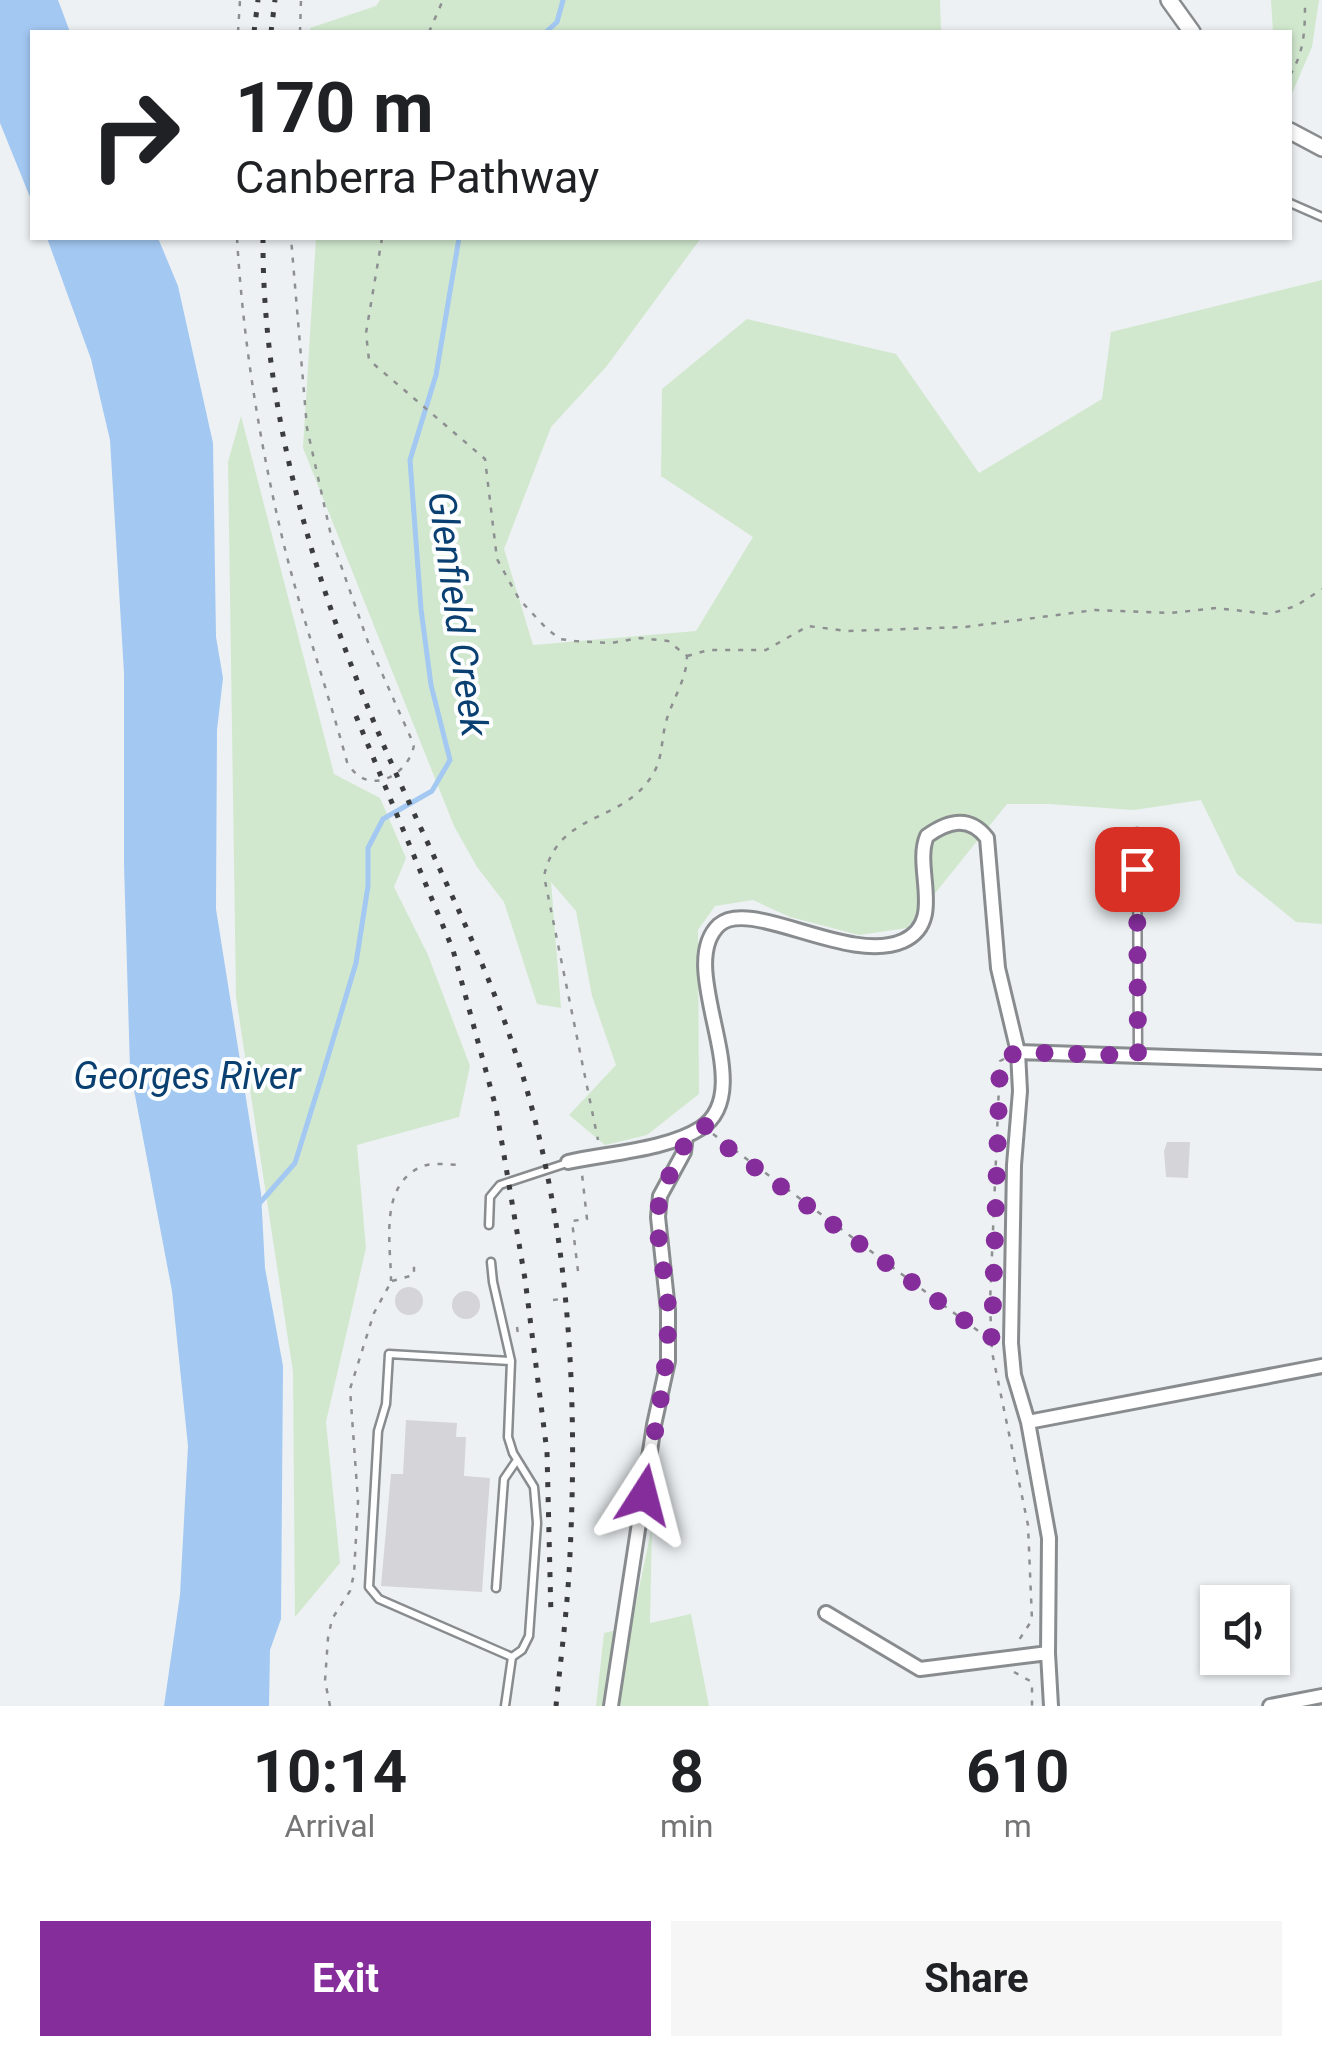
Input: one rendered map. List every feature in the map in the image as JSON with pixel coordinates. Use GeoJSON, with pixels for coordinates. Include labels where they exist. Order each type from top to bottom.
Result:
{"type":"FeatureCollection","features":[{"type":"Feature","properties":{"kind":"street"},"geometry":{"type":"LineString","coordinates":[[1169,0],[1191,30]]}},
{"type":"Feature","properties":{"kind":"street"},"geometry":{"type":"LineString","coordinates":[[1292,131],[1322,148]]}},
{"type":"Feature","properties":{"kind":"street"},"geometry":{"type":"LineString","coordinates":[[568,1162],[686,1136],[705,1126],[716,1111],[724,1078],[707,973],[707,948],[716,928],[734,918],[748,916],[844,944],[901,942],[925,918],[922,854],[926,840],[940,826],[952,822],[970,823],[986,838],[998,968],[1018,1052],[1011,1343],[1014,1375],[1028,1422],[1049,1538],[1048,1653],[1052,1706]]}},
{"type":"Feature","properties":{"kind":"street"},"geometry":{"type":"LineString","coordinates":[[1018,1052],[1322,1062]]}},
{"type":"Feature","properties":{"kind":"street"},"geometry":{"type":"LineString","coordinates":[[612,1706],[654,1425],[668,1361],[668,1310],[658,1217],[660,1196],[684,1152],[686,1136]]}},
{"type":"Feature","properties":{"kind":"street"},"geometry":{"type":"LineString","coordinates":[[1028,1422],[1322,1366]]}},
{"type":"Feature","properties":{"kind":"street"},"geometry":{"type":"LineString","coordinates":[[826,1614],[920,1669],[1048,1653]]}},
{"type":"Feature","properties":{"kind":"street"},"geometry":{"type":"LineString","coordinates":[[1270,1706],[1322,1696]]}},
{"type":"Feature","properties":{"kind":"lane"},"geometry":{"type":"LineString","coordinates":[[1292,204],[1322,216]]}},
{"type":"Feature","properties":{"kind":"lane"},"geometry":{"type":"LineString","coordinates":[[1136,832],[1138,1056]]}},
{"type":"Feature","properties":{"kind":"lane"},"geometry":{"type":"LineString","coordinates":[[490,1225],[490,1197],[500,1185],[568,1162]]}},
{"type":"Feature","properties":{"kind":"lane"},"geometry":{"type":"LineString","coordinates":[[491,1262],[511,1361],[508,1437],[517,1460],[532,1480],[536,1523],[531,1627],[526,1644],[512,1657],[506,1706]]}},
{"type":"Feature","properties":{"kind":"lane"},"geometry":{"type":"LineString","coordinates":[[511,1361],[390,1354],[386,1404],[378,1430],[368,1587],[379,1599],[512,1657]]}},
{"type":"Feature","properties":{"kind":"lane"},"geometry":{"type":"LineString","coordinates":[[496,1588],[504,1479],[517,1460]]}},
{"type":"Feature","properties":{"kind":"path"},"geometry":{"type":"LineString","coordinates":[[238,30],[240,0]]}},
{"type":"Feature","properties":{"kind":"path"},"geometry":{"type":"LineString","coordinates":[[300,30],[301,0]]}},
{"type":"Feature","properties":{"kind":"path"},"geometry":{"type":"LineString","coordinates":[[430,30],[442,0]]}},
{"type":"Feature","properties":{"kind":"path"},"geometry":{"type":"LineString","coordinates":[[1292,72],[1304,43],[1305,0]]}},
{"type":"Feature","properties":{"kind":"path"},"geometry":{"type":"LineString","coordinates":[[238,240],[242,326],[260,437],[284,544],[347,762],[359,779],[370,782],[388,777],[412,758],[414,745],[368,642],[332,540],[307,428],[291,240]]}},
{"type":"Feature","properties":{"kind":"path"},"geometry":{"type":"LineString","coordinates":[[382,240],[366,333],[369,360],[485,459],[497,559],[519,598],[560,639],[668,641],[687,656]]}},
{"type":"Feature","properties":{"kind":"path"},"geometry":{"type":"LineString","coordinates":[[687,656],[709,650],[766,650],[808,626],[836,631],[964,626],[1095,610],[1171,613],[1216,608],[1269,614],[1296,606],[1322,588]]}},
{"type":"Feature","properties":{"kind":"path"},"geometry":{"type":"LineString","coordinates":[[598,1143],[544,876],[548,855],[558,841],[624,803],[652,776],[687,656]]}},
{"type":"Feature","properties":{"kind":"path"},"geometry":{"type":"LineString","coordinates":[[1017,1644],[1032,1620],[1028,1525],[992,1337],[1000,1060],[1018,1052]]}},
{"type":"Feature","properties":{"kind":"path"},"geometry":{"type":"LineString","coordinates":[[705,1126],[724,1145],[992,1337]]}},
{"type":"Feature","properties":{"kind":"path"},"geometry":{"type":"LineString","coordinates":[[330,1706],[325,1681],[328,1638],[332,1619],[350,1591],[354,1574],[358,1501],[350,1389],[374,1314],[391,1282],[391,1207],[396,1190],[423,1166],[462,1165]]}},
{"type":"Feature","properties":{"kind":"path"},"geometry":{"type":"LineString","coordinates":[[578,1271],[572,1221],[587,1219],[582,1170]]}},
{"type":"Feature","properties":{"kind":"path"},"geometry":{"type":"LineString","coordinates":[[391,1282],[414,1275],[414,1260]]}},
{"type":"Feature","properties":{"kind":"path"},"geometry":{"type":"LineString","coordinates":[[553,1300],[561,1299]]}},
{"type":"Feature","properties":{"kind":"path"},"geometry":{"type":"LineString","coordinates":[[517,1327],[518,1334]]}},
{"type":"Feature","properties":{"kind":"path"},"geometry":{"type":"LineString","coordinates":[[1002,1672],[1019,1672],[1032,1682],[1032,1706]]}},
{"type":"Feature","properties":{"kind":"green space"},"geometry":{"type":"Polygon","coordinates":[[[380,0],[940,0],[941,30],[310,30],[376,6],[380,0]]]}},
{"type":"Feature","properties":{"kind":"green space"},"geometry":{"type":"Polygon","coordinates":[[[1271,0],[1319,0],[1312,47],[1292,93],[1292,30],[1273,30],[1271,0]]]}},
{"type":"Feature","properties":{"kind":"green space"},"geometry":{"type":"Polygon","coordinates":[[[316,240],[700,240],[606,367],[551,427],[504,549],[533,645],[696,631],[753,537],[661,476],[662,389],[747,319],[896,354],[979,473],[1102,399],[1111,332],[1322,280],[1322,924],[1296,922],[1237,874],[1201,800],[1134,810],[1007,804],[907,928],[859,935],[790,917],[753,900],[715,906],[698,930],[699,1094],[647,1135],[605,1145],[569,1115],[616,1065],[592,996],[576,911],[551,882],[561,1008],[537,1004],[504,902],[477,867],[454,826],[303,448],[316,240]]]}},
{"type":"Feature","properties":{"kind":"green space"},"geometry":{"type":"Polygon","coordinates":[[[241,416],[334,774],[380,798],[406,858],[394,887],[428,955],[470,1066],[459,1117],[357,1145],[366,1248],[326,1422],[340,1563],[295,1617],[293,1372],[236,997],[228,462],[241,416]]]}},
{"type":"Feature","properties":{"kind":"green space"},"geometry":{"type":"Polygon","coordinates":[[[652,1526],[650,1623],[691,1614],[709,1706],[596,1706],[604,1633],[631,1627],[652,1526]]]}},
{"type":"Feature","properties":{"kind":"water"},"geometry":{"type":"Polygon","coordinates":[[[0,0],[58,0],[69,30],[30,30],[30,197],[0,123],[0,0]]]}},
{"type":"Feature","properties":{"kind":"water","name":"Georges River"},"geometry":{"type":"Polygon","coordinates":[[[48,240],[159,240],[178,286],[213,443],[216,637],[223,678],[217,730],[216,909],[261,1193],[265,1268],[283,1366],[281,1619],[270,1650],[269,1706],[164,1706],[180,1595],[188,1446],[172,1291],[130,1069],[124,673],[110,440],[91,359],[48,240]]]}},
{"type":"Feature","properties":{"kind":"building"},"geometry":{"type":"Polygon","coordinates":[[[1167,1142],[1190,1142],[1188,1178],[1166,1177],[1167,1142]]]}},
{"type":"Feature","properties":{"kind":"building"},"geometry":{"type":"Polygon","coordinates":[[[409,1287],[419,1291],[423,1301],[419,1311],[409,1315],[399,1311],[395,1301],[399,1291],[409,1287]]]}},
{"type":"Feature","properties":{"kind":"building"},"geometry":{"type":"Polygon","coordinates":[[[466,1291],[476,1295],[480,1305],[476,1315],[466,1319],[456,1315],[452,1305],[456,1295],[466,1291]]]}},
{"type":"Feature","properties":{"kind":"building"},"geometry":{"type":"Polygon","coordinates":[[[406,1420],[457,1423],[456,1437],[466,1437],[464,1476],[490,1478],[482,1592],[381,1586],[391,1474],[403,1474],[406,1420]]]}},
{"type":"Feature","properties":{"kind":"waterway","name":"Glenfield Creek"},"geometry":{"type":"LineString","coordinates":[[548,30],[557,22],[563,0]]}},
{"type":"Feature","properties":{"kind":"waterway","name":"Glenfield Creek"},"geometry":{"type":"LineString","coordinates":[[258,1205],[295,1163],[327,1060],[356,963],[368,886],[368,848],[383,819],[432,791],[450,760],[431,685],[410,460],[436,375],[459,240]]}},
{"type":"Feature","properties":{"kind":"railway"},"geometry":{"type":"LineString","coordinates":[[254,30],[258,0]]}},
{"type":"Feature","properties":{"kind":"railway"},"geometry":{"type":"LineString","coordinates":[[271,30],[275,0]]}},
{"type":"Feature","properties":{"kind":"railway"},"geometry":{"type":"LineString","coordinates":[[263,240],[272,371],[298,502],[317,566],[387,753],[476,949],[507,1029],[537,1129],[550,1189],[566,1310],[572,1432],[569,1573],[556,1706]]}},
{"type":"Feature","properties":{"kind":"railway"},"geometry":{"type":"LineString","coordinates":[[356,716],[453,950],[496,1108],[525,1279],[547,1452],[551,1616]]}},
{"type":"Feature","properties":{"kind":"route"},"geometry":{"type":"LineString","coordinates":[[644,1495],[668,1361],[668,1310],[658,1217],[660,1196],[684,1152],[686,1136],[705,1126],[724,1145],[992,1337],[1000,1060],[1018,1052],[1138,1056],[1137,869]]}}]}
